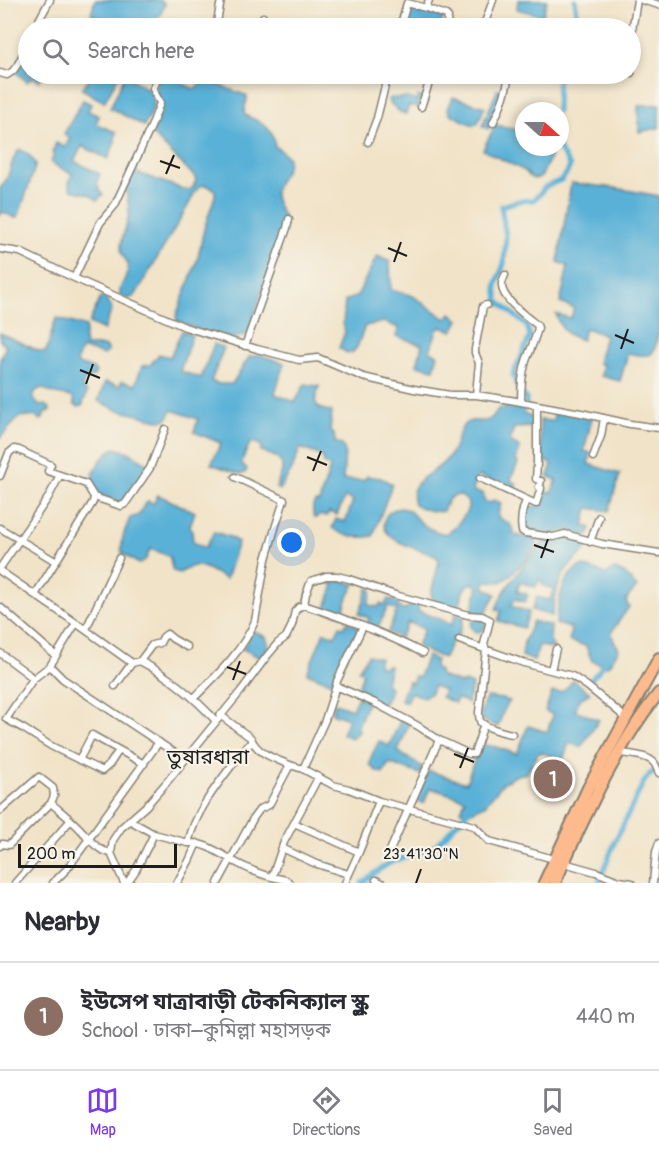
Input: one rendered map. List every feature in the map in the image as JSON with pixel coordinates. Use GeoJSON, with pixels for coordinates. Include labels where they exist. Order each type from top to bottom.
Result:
{"type":"FeatureCollection","features":[{"type":"Feature","properties":{"kind":"highway"},"geometry":{"type":"LineString","coordinates":[[555,883],[559,861],[588,788],[659,658]]}},
{"type":"Feature","properties":{"kind":"highway"},"geometry":{"type":"LineString","coordinates":[[543,883],[559,861],[633,727],[659,693]]}},
{"type":"Feature","properties":{"kind":"street"},"geometry":{"type":"LineString","coordinates":[[40,18],[50,0]]}},
{"type":"Feature","properties":{"kind":"street"},"geometry":{"type":"LineString","coordinates":[[218,18],[221,0]]}},
{"type":"Feature","properties":{"kind":"street"},"geometry":{"type":"LineString","coordinates":[[426,8],[429,0]]}},
{"type":"Feature","properties":{"kind":"street"},"geometry":{"type":"LineString","coordinates":[[487,18],[493,0]]}},
{"type":"Feature","properties":{"kind":"street"},"geometry":{"type":"LineString","coordinates":[[634,18],[637,0]]}},
{"type":"Feature","properties":{"kind":"street"},"geometry":{"type":"LineString","coordinates":[[642,0],[659,5]]}},
{"type":"Feature","properties":{"kind":"street"},"geometry":{"type":"LineString","coordinates":[[403,18],[407,2],[446,15],[448,18]]}},
{"type":"Feature","properties":{"kind":"street"},"geometry":{"type":"LineString","coordinates":[[0,73],[7,75],[18,64]]}},
{"type":"Feature","properties":{"kind":"street"},"geometry":{"type":"LineString","coordinates":[[74,278],[100,223],[115,205],[154,119],[160,103],[153,89],[155,84]]}},
{"type":"Feature","properties":{"kind":"street"},"geometry":{"type":"LineString","coordinates":[[368,142],[386,84]]}},
{"type":"Feature","properties":{"kind":"street"},"geometry":{"type":"LineString","coordinates":[[421,107],[429,84]]}},
{"type":"Feature","properties":{"kind":"street"},"geometry":{"type":"LineString","coordinates":[[493,123],[503,102],[508,84]]}},
{"type":"Feature","properties":{"kind":"street"},"geometry":{"type":"LineString","coordinates":[[245,345],[289,219]]}},
{"type":"Feature","properties":{"kind":"street"},"geometry":{"type":"LineString","coordinates":[[0,249],[20,252],[185,327],[299,360],[318,358],[363,377],[407,388],[450,395],[476,395],[520,401],[659,428]]}},
{"type":"Feature","properties":{"kind":"street"},"geometry":{"type":"LineString","coordinates":[[505,275],[502,285],[503,292],[508,300],[538,328],[522,378],[520,401]]}},
{"type":"Feature","properties":{"kind":"street"},"geometry":{"type":"LineString","coordinates":[[476,395],[479,360],[475,349],[483,307],[487,305]]}},
{"type":"Feature","properties":{"kind":"street"},"geometry":{"type":"LineString","coordinates":[[480,478],[536,504],[541,488],[539,487],[541,481],[536,479],[537,405]]}},
{"type":"Feature","properties":{"kind":"street"},"geometry":{"type":"LineString","coordinates":[[593,457],[604,418]]}},
{"type":"Feature","properties":{"kind":"street"},"geometry":{"type":"LineString","coordinates":[[0,476],[9,453],[14,449],[19,450],[51,465],[48,471],[86,484],[94,497],[121,506],[125,504],[150,468],[165,429]]}},
{"type":"Feature","properties":{"kind":"street"},"geometry":{"type":"LineString","coordinates":[[60,475],[48,498],[0,570],[132,663]]}},
{"type":"Feature","properties":{"kind":"street"},"geometry":{"type":"LineString","coordinates":[[194,698],[236,654],[251,631],[269,548],[284,500],[235,477]]}},
{"type":"Feature","properties":{"kind":"street"},"geometry":{"type":"LineString","coordinates":[[34,595],[94,497]]}},
{"type":"Feature","properties":{"kind":"street"},"geometry":{"type":"LineString","coordinates":[[526,500],[521,515],[522,531],[532,535],[553,537],[565,534],[590,542],[659,553]]}},
{"type":"Feature","properties":{"kind":"street"},"geometry":{"type":"LineString","coordinates":[[590,542],[599,517]]}},
{"type":"Feature","properties":{"kind":"street"},"geometry":{"type":"LineString","coordinates":[[0,528],[55,561]]}},
{"type":"Feature","properties":{"kind":"street"},"geometry":{"type":"LineString","coordinates":[[86,629],[119,558]]}},
{"type":"Feature","properties":{"kind":"street"},"geometry":{"type":"LineString","coordinates":[[304,605],[311,581],[326,576],[337,576],[395,595],[487,618],[490,620],[484,644],[486,650],[479,719],[484,724],[512,734]]}},
{"type":"Feature","properties":{"kind":"street"},"geometry":{"type":"LineString","coordinates":[[154,834],[136,870],[126,883],[111,853],[113,840],[121,828],[146,806],[166,783],[267,656],[286,637],[298,607],[304,605],[363,626],[423,653]]}},
{"type":"Feature","properties":{"kind":"street"},"geometry":{"type":"LineString","coordinates":[[0,607],[56,656]]}},
{"type":"Feature","properties":{"kind":"street"},"geometry":{"type":"LineString","coordinates":[[0,726],[33,680],[50,666],[76,623]]}},
{"type":"Feature","properties":{"kind":"street"},"geometry":{"type":"LineString","coordinates":[[303,769],[325,720],[337,681],[363,626]]}},
{"type":"Feature","properties":{"kind":"street"},"geometry":{"type":"LineString","coordinates":[[115,686],[132,663],[140,661],[152,645],[160,643],[167,634],[186,647]]}},
{"type":"Feature","properties":{"kind":"street"},"geometry":{"type":"LineString","coordinates":[[459,640],[524,663],[572,676],[620,713],[625,720]]}},
{"type":"Feature","properties":{"kind":"street"},"geometry":{"type":"LineString","coordinates":[[551,670],[556,649]]}},
{"type":"Feature","properties":{"kind":"street"},"geometry":{"type":"LineString","coordinates":[[0,653],[33,680]]}},
{"type":"Feature","properties":{"kind":"street"},"geometry":{"type":"LineString","coordinates":[[140,661],[172,681],[218,718],[251,738],[260,750],[333,785],[379,801],[474,826],[489,841],[632,883]]}},
{"type":"Feature","properties":{"kind":"street"},"geometry":{"type":"LineString","coordinates":[[50,666],[70,684],[184,759]]}},
{"type":"Feature","properties":{"kind":"street"},"geometry":{"type":"LineString","coordinates":[[336,686],[375,703],[439,740],[469,754],[474,754],[484,724]]}},
{"type":"Feature","properties":{"kind":"street"},"geometry":{"type":"LineString","coordinates":[[6,719],[51,746],[102,771],[110,764],[119,750]]}},
{"type":"Feature","properties":{"kind":"street"},"geometry":{"type":"LineString","coordinates":[[79,760],[92,735],[144,764]]}},
{"type":"Feature","properties":{"kind":"street"},"geometry":{"type":"LineString","coordinates":[[388,855],[439,740]]}},
{"type":"Feature","properties":{"kind":"street"},"geometry":{"type":"LineString","coordinates":[[53,883],[67,869],[159,742]]}},
{"type":"Feature","properties":{"kind":"street"},"geometry":{"type":"LineString","coordinates":[[188,843],[191,831],[204,805],[245,747],[252,742]]}},
{"type":"Feature","properties":{"kind":"street"},"geometry":{"type":"LineString","coordinates":[[618,753],[632,754],[655,762],[657,771]]}},
{"type":"Feature","properties":{"kind":"street"},"geometry":{"type":"LineString","coordinates":[[218,883],[254,817],[269,805],[290,765]]}},
{"type":"Feature","properties":{"kind":"street"},"geometry":{"type":"LineString","coordinates":[[0,811],[39,777],[53,788],[54,796],[51,803],[9,845],[0,846]]}},
{"type":"Feature","properties":{"kind":"street"},"geometry":{"type":"LineString","coordinates":[[272,877],[284,842],[318,778]]}},
{"type":"Feature","properties":{"kind":"street"},"geometry":{"type":"LineString","coordinates":[[345,883],[379,801]]}},
{"type":"Feature","properties":{"kind":"street"},"geometry":{"type":"LineString","coordinates":[[51,803],[98,848],[111,853]]}},
{"type":"Feature","properties":{"kind":"street"},"geometry":{"type":"LineString","coordinates":[[15,883],[70,820]]}},
{"type":"Feature","properties":{"kind":"street"},"geometry":{"type":"LineString","coordinates":[[129,820],[154,834],[188,843],[197,843],[244,867],[291,883]]}},
{"type":"Feature","properties":{"kind":"street"},"geometry":{"type":"LineString","coordinates":[[294,823],[359,852]]}},
{"type":"Feature","properties":{"kind":"street"},"geometry":{"type":"LineString","coordinates":[[177,883],[197,843]]}},
{"type":"Feature","properties":{"kind":"street"},"geometry":{"type":"LineString","coordinates":[[652,883],[659,843]]}},
{"type":"Feature","properties":{"kind":"street"},"geometry":{"type":"LineString","coordinates":[[282,848],[314,863],[348,874]]}},
{"type":"Feature","properties":{"kind":"water"},"geometry":{"type":"Polygon","coordinates":[[[95,0],[160,0],[165,4],[157,18],[99,18],[91,14],[95,0]]]}},
{"type":"Feature","properties":{"kind":"water"},"geometry":{"type":"Polygon","coordinates":[[[518,0],[547,0],[543,16],[517,9],[518,0]]]}},
{"type":"Feature","properties":{"kind":"water"},"geometry":{"type":"Polygon","coordinates":[[[408,6],[443,17],[443,18],[405,18],[408,6]]]}},
{"type":"Feature","properties":{"kind":"water"},"geometry":{"type":"Polygon","coordinates":[[[85,84],[114,84],[104,102],[82,89],[85,84]]]}},
{"type":"Feature","properties":{"kind":"water"},"geometry":{"type":"Polygon","coordinates":[[[121,84],[139,84],[148,90],[154,101],[150,116],[144,126],[110,108],[121,84]]]}},
{"type":"Feature","properties":{"kind":"water"},"geometry":{"type":"Polygon","coordinates":[[[183,84],[195,89],[199,84],[216,84],[247,96],[245,115],[265,126],[272,134],[275,146],[288,157],[288,164],[277,184],[275,193],[285,226],[249,331],[243,336],[234,338],[214,335],[177,321],[176,316],[198,258],[204,229],[215,196],[215,190],[205,185],[196,191],[135,296],[128,299],[120,296],[120,289],[128,269],[121,247],[129,215],[125,186],[131,175],[138,173],[190,190],[196,180],[155,137],[153,132],[161,106],[156,85],[183,84]]]}},
{"type":"Feature","properties":{"kind":"water"},"geometry":{"type":"Polygon","coordinates":[[[498,89],[504,91],[488,129],[482,126],[498,89]]]}},
{"type":"Feature","properties":{"kind":"water"},"geometry":{"type":"Polygon","coordinates":[[[418,96],[422,98],[420,105],[418,107],[409,106],[406,114],[400,112],[389,102],[390,98],[408,98],[416,101],[418,96]]]}},
{"type":"Feature","properties":{"kind":"water"},"geometry":{"type":"Polygon","coordinates":[[[453,97],[485,107],[477,124],[473,125],[450,114],[448,109],[453,97]]]}},
{"type":"Feature","properties":{"kind":"water"},"geometry":{"type":"Polygon","coordinates":[[[83,100],[91,104],[88,111],[99,116],[96,124],[116,132],[115,142],[108,159],[82,146],[74,161],[100,174],[98,185],[103,195],[97,200],[89,194],[71,190],[69,183],[72,174],[51,163],[56,143],[65,147],[70,138],[64,134],[83,100]]]}},
{"type":"Feature","properties":{"kind":"water"},"geometry":{"type":"Polygon","coordinates":[[[659,104],[659,128],[639,132],[638,106],[659,104]]]}},
{"type":"Feature","properties":{"kind":"water"},"geometry":{"type":"Polygon","coordinates":[[[495,125],[515,129],[515,156],[550,156],[550,158],[541,177],[534,179],[525,171],[483,150],[495,125]]]}},
{"type":"Feature","properties":{"kind":"water"},"geometry":{"type":"Polygon","coordinates":[[[20,149],[36,164],[19,215],[15,218],[3,212],[0,215],[0,188],[7,179],[16,153],[20,149]]]}},
{"type":"Feature","properties":{"kind":"water"},"geometry":{"type":"Polygon","coordinates":[[[571,183],[659,196],[659,330],[656,345],[652,354],[649,355],[628,353],[620,381],[601,376],[603,365],[598,363],[605,335],[585,328],[582,340],[577,338],[565,331],[556,314],[571,318],[574,308],[560,303],[568,266],[558,262],[571,183]]]}},
{"type":"Feature","properties":{"kind":"water"},"geometry":{"type":"Polygon","coordinates":[[[377,256],[390,262],[391,290],[413,296],[446,319],[451,313],[459,320],[453,331],[441,327],[437,330],[430,351],[438,355],[434,369],[417,365],[422,345],[396,336],[399,328],[384,322],[365,326],[357,347],[352,353],[339,348],[345,332],[343,325],[345,301],[357,296],[377,256]]]}},
{"type":"Feature","properties":{"kind":"water"},"geometry":{"type":"Polygon","coordinates":[[[101,297],[107,299],[112,309],[104,330],[89,323],[101,297]]]}},
{"type":"Feature","properties":{"kind":"water"},"geometry":{"type":"Polygon","coordinates":[[[57,318],[86,327],[84,342],[86,346],[103,346],[108,349],[104,355],[81,350],[77,360],[78,364],[96,372],[93,377],[86,377],[82,387],[87,393],[82,406],[78,407],[74,404],[72,397],[41,388],[35,392],[33,398],[40,406],[45,405],[50,408],[50,411],[44,413],[43,419],[40,420],[35,416],[20,417],[0,438],[0,360],[6,346],[0,341],[0,333],[45,352],[57,318]]]}},
{"type":"Feature","properties":{"kind":"water"},"geometry":{"type":"Polygon","coordinates":[[[182,331],[192,335],[180,371],[201,378],[214,344],[224,348],[211,381],[219,384],[232,384],[249,357],[260,355],[284,363],[275,394],[295,402],[305,384],[319,386],[315,402],[319,408],[332,412],[330,431],[334,434],[335,442],[342,445],[345,451],[343,480],[364,480],[367,476],[381,478],[392,484],[373,536],[351,536],[332,528],[336,519],[345,522],[353,501],[345,497],[337,515],[329,512],[327,516],[321,515],[315,518],[313,515],[313,506],[315,502],[319,502],[330,467],[324,463],[322,456],[300,448],[292,470],[279,490],[276,488],[282,464],[276,457],[261,451],[261,445],[253,442],[249,445],[241,463],[247,469],[245,473],[240,474],[211,464],[221,443],[194,432],[198,419],[172,410],[167,419],[162,421],[114,409],[98,401],[105,382],[119,386],[122,381],[135,385],[142,366],[150,365],[159,354],[170,357],[182,331]]]}},
{"type":"Feature","properties":{"kind":"water"},"geometry":{"type":"Polygon","coordinates":[[[510,403],[519,404],[520,412],[534,418],[534,427],[514,428],[510,440],[520,449],[516,460],[518,463],[511,479],[517,484],[515,490],[479,476],[473,488],[475,492],[483,493],[484,501],[490,503],[494,500],[501,503],[499,518],[510,524],[515,535],[535,539],[536,546],[526,560],[506,579],[500,582],[486,581],[484,587],[496,594],[486,613],[472,612],[478,586],[474,584],[468,584],[463,591],[459,609],[433,601],[431,594],[439,561],[437,557],[406,545],[391,536],[384,524],[386,516],[400,508],[408,510],[423,524],[434,530],[446,534],[452,530],[467,510],[466,500],[460,495],[455,496],[449,500],[443,511],[428,510],[414,504],[414,488],[420,480],[440,466],[448,457],[467,422],[487,421],[499,408],[504,409],[510,403]]]}},
{"type":"Feature","properties":{"kind":"water"},"geometry":{"type":"Polygon","coordinates":[[[555,411],[592,418],[584,451],[591,453],[588,464],[620,474],[609,511],[588,508],[584,526],[591,528],[588,536],[569,531],[554,534],[526,527],[524,517],[527,505],[536,507],[543,491],[551,493],[557,480],[548,477],[552,464],[541,460],[540,420],[553,421],[555,411]]]}},
{"type":"Feature","properties":{"kind":"water"},"geometry":{"type":"Polygon","coordinates":[[[114,448],[129,452],[147,463],[139,479],[121,503],[98,493],[92,481],[96,468],[104,456],[114,448]]]}},
{"type":"Feature","properties":{"kind":"water"},"geometry":{"type":"Polygon","coordinates":[[[158,495],[195,512],[190,526],[193,542],[205,548],[214,532],[238,542],[226,579],[206,568],[197,566],[179,573],[173,571],[169,556],[150,549],[146,559],[139,564],[122,553],[122,540],[130,518],[139,515],[148,501],[153,504],[158,495]]]}},
{"type":"Feature","properties":{"kind":"water"},"geometry":{"type":"Polygon","coordinates":[[[563,537],[588,544],[565,571],[559,583],[552,616],[532,610],[537,597],[550,600],[553,589],[542,585],[543,582],[539,580],[536,587],[520,582],[517,591],[528,595],[525,602],[515,599],[511,606],[529,612],[524,628],[498,621],[501,611],[496,609],[516,575],[545,539],[558,540],[563,537]]]}},
{"type":"Feature","properties":{"kind":"water"},"geometry":{"type":"Polygon","coordinates":[[[582,566],[607,574],[614,569],[624,573],[637,587],[626,601],[629,607],[612,631],[613,639],[619,649],[608,666],[592,661],[586,646],[569,641],[571,628],[556,624],[565,583],[575,570],[582,566]]]}},
{"type":"Feature","properties":{"kind":"water"},"geometry":{"type":"Polygon","coordinates":[[[334,579],[355,584],[342,615],[325,610],[334,585],[321,580],[334,579]]]}},
{"type":"Feature","properties":{"kind":"water"},"geometry":{"type":"Polygon","coordinates":[[[368,588],[372,590],[368,605],[379,607],[380,603],[385,605],[388,599],[399,603],[398,606],[405,610],[414,602],[419,604],[418,611],[451,625],[456,614],[464,617],[457,638],[452,641],[444,658],[417,646],[424,629],[408,622],[400,638],[388,632],[397,610],[388,606],[379,626],[367,625],[369,618],[359,614],[368,588]]]}},
{"type":"Feature","properties":{"kind":"water"},"geometry":{"type":"Polygon","coordinates":[[[478,618],[483,620],[485,625],[483,630],[478,632],[473,630],[471,625],[473,620],[478,618]]]}},
{"type":"Feature","properties":{"kind":"water"},"geometry":{"type":"Polygon","coordinates":[[[533,621],[551,626],[550,640],[554,649],[539,645],[534,661],[522,656],[524,642],[533,621]]]}},
{"type":"Feature","properties":{"kind":"water"},"geometry":{"type":"Polygon","coordinates":[[[347,622],[360,627],[337,677],[332,683],[307,673],[324,632],[335,636],[340,626],[344,627],[347,622]]]}},
{"type":"Feature","properties":{"kind":"water"},"geometry":{"type":"Polygon","coordinates":[[[253,631],[266,637],[269,646],[260,658],[243,649],[253,631]]]}},
{"type":"Feature","properties":{"kind":"water"},"geometry":{"type":"Polygon","coordinates":[[[368,655],[380,658],[378,665],[385,668],[386,665],[390,666],[386,683],[391,689],[383,705],[356,693],[363,673],[358,671],[368,655]]]}},
{"type":"Feature","properties":{"kind":"water"},"geometry":{"type":"Polygon","coordinates":[[[427,656],[436,660],[435,668],[439,671],[440,676],[472,685],[468,703],[457,698],[455,703],[441,697],[444,690],[434,686],[430,694],[423,697],[411,692],[406,702],[401,700],[408,681],[412,683],[415,676],[419,677],[427,656]]]}},
{"type":"Feature","properties":{"kind":"water"},"geometry":{"type":"Polygon","coordinates":[[[573,680],[590,693],[580,699],[575,710],[599,720],[581,747],[569,743],[563,760],[541,752],[536,756],[527,773],[517,775],[503,783],[485,805],[467,813],[461,811],[465,799],[430,788],[424,803],[416,801],[429,771],[466,783],[480,744],[517,754],[528,726],[547,732],[553,715],[545,711],[552,692],[562,691],[573,680]]]}},
{"type":"Feature","properties":{"kind":"water"},"geometry":{"type":"Polygon","coordinates":[[[358,697],[368,701],[358,726],[359,732],[352,738],[342,734],[348,719],[332,713],[335,703],[352,709],[358,697]]]}},
{"type":"Feature","properties":{"kind":"water"},"geometry":{"type":"Polygon","coordinates":[[[487,697],[510,701],[498,727],[482,720],[481,711],[487,697]]]}},
{"type":"Feature","properties":{"kind":"water"},"geometry":{"type":"Polygon","coordinates":[[[401,719],[409,724],[398,751],[423,767],[420,774],[389,763],[383,773],[370,765],[371,757],[379,741],[389,746],[401,719]]]}},
{"type":"Feature","properties":{"kind":"waterway"},"geometry":{"type":"LineString","coordinates":[[575,0],[578,18]]}},
{"type":"Feature","properties":{"kind":"waterway"},"geometry":{"type":"LineString","coordinates":[[557,102],[558,84]]}},
{"type":"Feature","properties":{"kind":"waterway"},"geometry":{"type":"LineString","coordinates":[[515,417],[526,407],[526,398],[518,389],[513,375],[530,336],[527,326],[498,301],[496,285],[504,264],[506,236],[501,206],[533,200],[545,187],[561,180],[570,166],[564,156]]}},
{"type":"Feature","properties":{"kind":"waterway"},"geometry":{"type":"LineString","coordinates":[[589,682],[606,660]]}},
{"type":"Feature","properties":{"kind":"waterway"},"geometry":{"type":"LineString","coordinates":[[599,883],[615,841],[644,782],[650,774],[659,769]]}},
{"type":"Feature","properties":{"kind":"waterway"},"geometry":{"type":"LineString","coordinates":[[362,883],[393,861],[429,850],[470,809]]}},
{"type":"Feature","properties":{"kind":"place","name":"ইউসেপ যাত্রাবাড়ী টেকনিক্যাল স্কুল"},"geometry":{"type":"Point","coordinates":[553,779]}},
{"type":"Feature","properties":{"kind":"district","name":"তুষারধারা"},"geometry":{"type":"Point","coordinates":[208,757]}}]}
